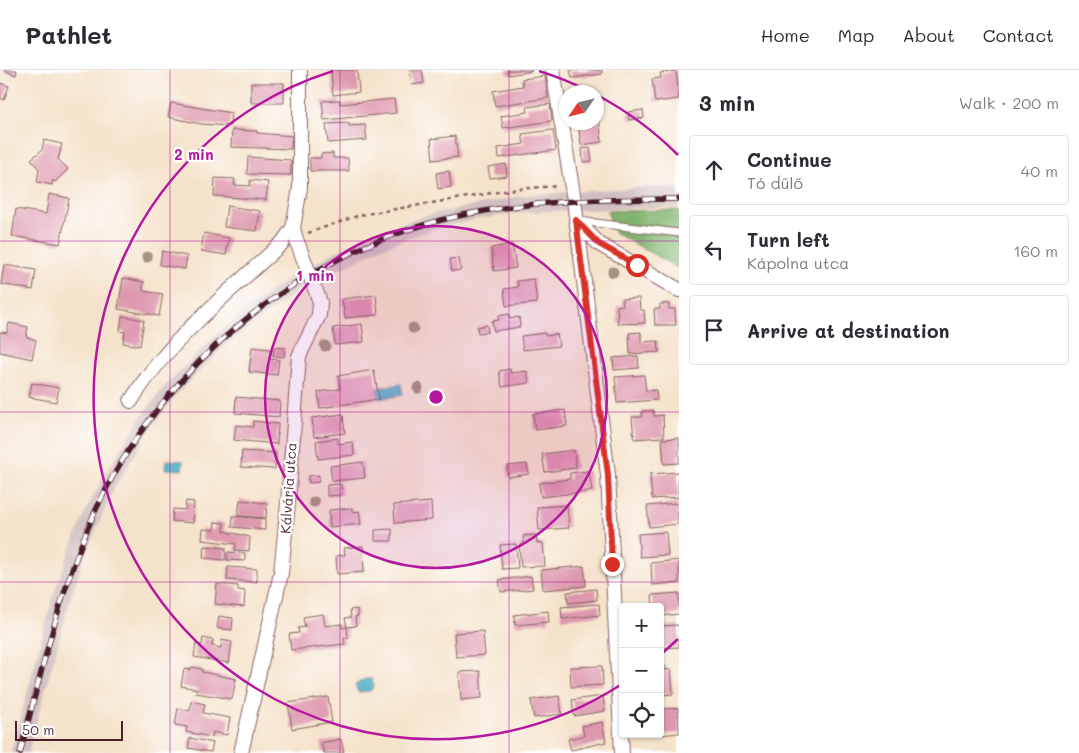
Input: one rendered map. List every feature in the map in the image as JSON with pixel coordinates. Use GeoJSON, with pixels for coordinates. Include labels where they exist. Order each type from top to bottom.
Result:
{"type":"FeatureCollection","features":[{"type":"Feature","properties":{"kind":"street"},"geometry":{"type":"LineString","coordinates":[[131,401],[146,376],[170,349],[283,242],[295,234],[300,188],[300,70]]}},
{"type":"Feature","properties":{"kind":"street"},"geometry":{"type":"LineString","coordinates":[[553,70],[576,220],[608,475],[622,753]]}},
{"type":"Feature","properties":{"kind":"street"},"geometry":{"type":"LineString","coordinates":[[576,220],[599,244],[679,290]]}},
{"type":"Feature","properties":{"kind":"street","name":"Kálvária utca"},"geometry":{"type":"LineString","coordinates":[[241,753],[281,574],[298,356],[319,315],[320,302],[295,234]]}},
{"type":"Feature","properties":{"kind":"lane"},"geometry":{"type":"LineString","coordinates":[[576,220],[679,233]]}},
{"type":"Feature","properties":{"kind":"path"},"geometry":{"type":"LineString","coordinates":[[295,234],[360,215],[516,189],[571,185]]}},
{"type":"Feature","properties":{"kind":"shaded area"},"geometry":{"type":"Polygon","coordinates":[[[647,187],[679,187],[679,207],[527,212],[478,219],[428,231],[381,248],[300,289],[227,344],[176,395],[153,425],[114,488],[85,555],[71,596],[28,753],[11,753],[55,589],[86,510],[100,483],[141,417],[164,387],[216,335],[245,310],[292,276],[331,254],[375,233],[423,216],[526,195],[647,187]]]}},
{"type":"Feature","properties":{"kind":"green space"},"geometry":{"type":"Polygon","coordinates":[[[679,210],[679,269],[614,232],[607,211],[679,210]]]}},
{"type":"Feature","properties":{"kind":"water"},"geometry":{"type":"Polygon","coordinates":[[[401,384],[403,395],[379,399],[377,388],[401,384]]]}},
{"type":"Feature","properties":{"kind":"water"},"geometry":{"type":"Polygon","coordinates":[[[166,460],[183,461],[182,470],[165,469],[166,460]]]}},
{"type":"Feature","properties":{"kind":"water"},"geometry":{"type":"Polygon","coordinates":[[[365,679],[372,679],[374,687],[370,691],[358,692],[355,685],[365,679]]]}},
{"type":"Feature","properties":{"kind":"building"},"geometry":{"type":"Polygon","coordinates":[[[3,70],[17,70],[16,75],[3,70]]]}},
{"type":"Feature","properties":{"kind":"building"},"geometry":{"type":"Polygon","coordinates":[[[331,70],[357,70],[359,92],[333,95],[331,70]]]}},
{"type":"Feature","properties":{"kind":"building"},"geometry":{"type":"Polygon","coordinates":[[[410,70],[422,70],[424,83],[412,85],[410,70]]]}},
{"type":"Feature","properties":{"kind":"building"},"geometry":{"type":"Polygon","coordinates":[[[507,70],[532,70],[532,71],[508,75],[507,70]]]}},
{"type":"Feature","properties":{"kind":"building"},"geometry":{"type":"Polygon","coordinates":[[[570,70],[602,70],[602,74],[572,78],[570,70]]]}},
{"type":"Feature","properties":{"kind":"building"},"geometry":{"type":"Polygon","coordinates":[[[676,71],[679,99],[655,102],[652,79],[661,78],[660,73],[676,71]]]}},
{"type":"Feature","properties":{"kind":"building"},"geometry":{"type":"Polygon","coordinates":[[[545,76],[548,98],[495,106],[493,91],[523,86],[522,79],[545,76]]]}},
{"type":"Feature","properties":{"kind":"building"},"geometry":{"type":"Polygon","coordinates":[[[0,83],[9,86],[4,100],[0,98],[0,83]]]}},
{"type":"Feature","properties":{"kind":"building"},"geometry":{"type":"Polygon","coordinates":[[[251,83],[284,83],[284,103],[251,103],[251,83]]]}},
{"type":"Feature","properties":{"kind":"building"},"geometry":{"type":"Polygon","coordinates":[[[394,99],[396,113],[324,120],[322,101],[340,100],[340,104],[394,99]]]}},
{"type":"Feature","properties":{"kind":"building"},"geometry":{"type":"Polygon","coordinates":[[[171,103],[231,113],[230,126],[201,124],[168,117],[171,103]]]}},
{"type":"Feature","properties":{"kind":"building"},"geometry":{"type":"Polygon","coordinates":[[[550,104],[552,121],[503,128],[501,116],[528,112],[527,107],[550,104]]]}},
{"type":"Feature","properties":{"kind":"building"},"geometry":{"type":"Polygon","coordinates":[[[643,110],[644,118],[629,120],[628,112],[643,110]]]}},
{"type":"Feature","properties":{"kind":"building"},"geometry":{"type":"Polygon","coordinates":[[[349,123],[349,126],[365,125],[367,140],[328,143],[326,124],[349,123]]]}},
{"type":"Feature","properties":{"kind":"building"},"geometry":{"type":"Polygon","coordinates":[[[232,130],[292,136],[291,149],[231,147],[232,130]]]}},
{"type":"Feature","properties":{"kind":"building"},"geometry":{"type":"Polygon","coordinates":[[[553,130],[556,150],[499,158],[498,148],[524,144],[522,134],[553,130]]]}},
{"type":"Feature","properties":{"kind":"building"},"geometry":{"type":"Polygon","coordinates":[[[579,130],[600,130],[602,142],[581,145],[579,130]]]}},
{"type":"Feature","properties":{"kind":"building"},"geometry":{"type":"Polygon","coordinates":[[[455,136],[458,157],[433,160],[431,139],[455,136]]]}},
{"type":"Feature","properties":{"kind":"building"},"geometry":{"type":"Polygon","coordinates":[[[44,140],[62,144],[58,159],[68,169],[55,182],[53,180],[52,185],[37,182],[39,169],[31,159],[42,150],[44,140]]]}},
{"type":"Feature","properties":{"kind":"building"},"geometry":{"type":"Polygon","coordinates":[[[590,148],[592,161],[583,162],[582,149],[590,148]]]}},
{"type":"Feature","properties":{"kind":"building"},"geometry":{"type":"Polygon","coordinates":[[[333,153],[333,158],[348,158],[349,171],[310,171],[310,158],[321,158],[321,154],[333,153]]]}},
{"type":"Feature","properties":{"kind":"building"},"geometry":{"type":"Polygon","coordinates":[[[248,157],[291,160],[291,175],[247,174],[248,157]]]}},
{"type":"Feature","properties":{"kind":"building"},"geometry":{"type":"Polygon","coordinates":[[[506,164],[507,176],[490,178],[488,167],[506,164]]]}},
{"type":"Feature","properties":{"kind":"building"},"geometry":{"type":"Polygon","coordinates":[[[449,171],[451,187],[438,189],[436,173],[449,171]]]}},
{"type":"Feature","properties":{"kind":"building"},"geometry":{"type":"Polygon","coordinates":[[[215,178],[235,179],[234,185],[250,186],[250,180],[268,182],[266,200],[214,196],[215,178]]]}},
{"type":"Feature","properties":{"kind":"building"},"geometry":{"type":"Polygon","coordinates":[[[49,194],[69,198],[60,244],[12,236],[16,209],[46,214],[49,194]]]}},
{"type":"Feature","properties":{"kind":"building"},"geometry":{"type":"Polygon","coordinates":[[[227,206],[260,211],[257,231],[224,227],[227,206]]]}},
{"type":"Feature","properties":{"kind":"building"},"geometry":{"type":"Polygon","coordinates":[[[204,233],[229,238],[226,255],[201,251],[204,233]]]}},
{"type":"Feature","properties":{"kind":"building"},"geometry":{"type":"Polygon","coordinates":[[[512,244],[516,268],[494,271],[491,248],[512,244]]]}},
{"type":"Feature","properties":{"kind":"building"},"geometry":{"type":"Polygon","coordinates":[[[162,251],[187,256],[185,269],[160,265],[162,251]]]}},
{"type":"Feature","properties":{"kind":"building"},"geometry":{"type":"Polygon","coordinates":[[[459,258],[461,270],[452,271],[450,259],[459,258]]]}},
{"type":"Feature","properties":{"kind":"building"},"geometry":{"type":"Polygon","coordinates":[[[4,265],[36,270],[33,290],[1,284],[4,265]]]}},
{"type":"Feature","properties":{"kind":"building"},"geometry":{"type":"Polygon","coordinates":[[[123,278],[144,282],[143,291],[163,294],[159,316],[118,309],[123,278]]]}},
{"type":"Feature","properties":{"kind":"building"},"geometry":{"type":"Polygon","coordinates":[[[534,279],[537,303],[506,306],[504,289],[518,287],[517,281],[534,279]]]}},
{"type":"Feature","properties":{"kind":"building"},"geometry":{"type":"Polygon","coordinates":[[[376,295],[378,315],[345,318],[342,299],[376,295]]]}},
{"type":"Feature","properties":{"kind":"building"},"geometry":{"type":"Polygon","coordinates":[[[639,298],[640,310],[644,310],[645,323],[618,324],[617,306],[623,305],[622,299],[639,298]]]}},
{"type":"Feature","properties":{"kind":"building"},"geometry":{"type":"Polygon","coordinates":[[[660,304],[669,304],[669,309],[675,309],[676,325],[655,325],[654,309],[660,309],[660,304]]]}},
{"type":"Feature","properties":{"kind":"building"},"geometry":{"type":"Polygon","coordinates":[[[509,314],[509,319],[519,317],[520,327],[494,331],[492,321],[499,320],[498,316],[509,314]]]}},
{"type":"Feature","properties":{"kind":"building"},"geometry":{"type":"Polygon","coordinates":[[[122,316],[144,320],[140,346],[123,343],[125,332],[120,331],[122,316]]]}},
{"type":"Feature","properties":{"kind":"building"},"geometry":{"type":"Polygon","coordinates":[[[9,323],[28,327],[26,337],[36,340],[32,359],[0,352],[0,332],[7,333],[9,323]]]}},
{"type":"Feature","properties":{"kind":"building"},"geometry":{"type":"Polygon","coordinates":[[[362,324],[364,342],[335,345],[333,328],[362,324]]]}},
{"type":"Feature","properties":{"kind":"building"},"geometry":{"type":"Polygon","coordinates":[[[487,325],[488,332],[478,333],[477,327],[487,325]]]}},
{"type":"Feature","properties":{"kind":"building"},"geometry":{"type":"Polygon","coordinates":[[[641,332],[641,342],[658,341],[659,352],[630,354],[629,333],[641,332]]]}},
{"type":"Feature","properties":{"kind":"building"},"geometry":{"type":"Polygon","coordinates":[[[545,333],[546,336],[557,334],[559,346],[523,350],[521,336],[545,333]]]}},
{"type":"Feature","properties":{"kind":"building"},"geometry":{"type":"Polygon","coordinates":[[[252,347],[270,349],[269,359],[279,360],[277,375],[249,372],[252,347]]]}},
{"type":"Feature","properties":{"kind":"building"},"geometry":{"type":"Polygon","coordinates":[[[274,347],[285,348],[284,357],[273,356],[274,347]]]}},
{"type":"Feature","properties":{"kind":"building"},"geometry":{"type":"Polygon","coordinates":[[[638,356],[639,368],[614,370],[613,358],[638,356]]]}},
{"type":"Feature","properties":{"kind":"building"},"geometry":{"type":"Polygon","coordinates":[[[510,369],[511,373],[527,371],[529,383],[502,387],[499,371],[510,369]]]}},
{"type":"Feature","properties":{"kind":"building"},"geometry":{"type":"Polygon","coordinates":[[[374,370],[379,399],[320,408],[318,392],[340,389],[338,376],[374,370]]]}},
{"type":"Feature","properties":{"kind":"building"},"geometry":{"type":"Polygon","coordinates":[[[644,375],[646,391],[656,390],[657,400],[617,403],[615,377],[644,375]]]}},
{"type":"Feature","properties":{"kind":"building"},"geometry":{"type":"Polygon","coordinates":[[[32,383],[59,388],[56,402],[29,397],[32,383]]]}},
{"type":"Feature","properties":{"kind":"building"},"geometry":{"type":"Polygon","coordinates":[[[236,397],[280,401],[279,417],[235,413],[236,397]]]}},
{"type":"Feature","properties":{"kind":"building"},"geometry":{"type":"Polygon","coordinates":[[[565,410],[567,426],[535,430],[533,414],[565,410]]]}},
{"type":"Feature","properties":{"kind":"building"},"geometry":{"type":"Polygon","coordinates":[[[653,410],[654,416],[663,415],[664,437],[634,439],[632,417],[642,417],[642,411],[653,410]]]}},
{"type":"Feature","properties":{"kind":"building"},"geometry":{"type":"Polygon","coordinates":[[[343,414],[345,433],[314,437],[312,418],[343,414]]]}},
{"type":"Feature","properties":{"kind":"building"},"geometry":{"type":"Polygon","coordinates":[[[253,421],[278,424],[277,444],[234,440],[236,425],[253,427],[253,421]]]}},
{"type":"Feature","properties":{"kind":"building"},"geometry":{"type":"Polygon","coordinates":[[[338,438],[338,444],[353,442],[354,455],[318,459],[316,441],[338,438]]]}},
{"type":"Feature","properties":{"kind":"building"},"geometry":{"type":"Polygon","coordinates":[[[679,438],[679,463],[664,464],[662,439],[679,438]]]}},
{"type":"Feature","properties":{"kind":"building"},"geometry":{"type":"Polygon","coordinates":[[[574,450],[576,468],[545,472],[542,454],[574,450]]]}},
{"type":"Feature","properties":{"kind":"building"},"geometry":{"type":"Polygon","coordinates":[[[242,451],[276,453],[275,469],[241,467],[242,451]]]}},
{"type":"Feature","properties":{"kind":"building"},"geometry":{"type":"Polygon","coordinates":[[[363,462],[365,478],[332,481],[330,466],[363,462]]]}},
{"type":"Feature","properties":{"kind":"building"},"geometry":{"type":"Polygon","coordinates":[[[527,464],[529,474],[508,477],[507,466],[527,464]]]}},
{"type":"Feature","properties":{"kind":"building"},"geometry":{"type":"Polygon","coordinates":[[[589,471],[592,491],[541,497],[539,483],[570,479],[570,473],[589,471]]]}},
{"type":"Feature","properties":{"kind":"building"},"geometry":{"type":"Polygon","coordinates":[[[678,472],[679,497],[652,499],[650,474],[678,472]]]}},
{"type":"Feature","properties":{"kind":"building"},"geometry":{"type":"Polygon","coordinates":[[[319,475],[319,482],[309,483],[308,476],[319,475]]]}},
{"type":"Feature","properties":{"kind":"building"},"geometry":{"type":"Polygon","coordinates":[[[341,484],[342,495],[327,496],[327,485],[341,484]]]}},
{"type":"Feature","properties":{"kind":"building"},"geometry":{"type":"Polygon","coordinates":[[[240,500],[267,503],[266,518],[238,516],[240,500]]]}},
{"type":"Feature","properties":{"kind":"building"},"geometry":{"type":"Polygon","coordinates":[[[186,501],[194,502],[193,523],[172,521],[173,509],[185,510],[186,501]]]}},
{"type":"Feature","properties":{"kind":"building"},"geometry":{"type":"Polygon","coordinates":[[[431,502],[432,520],[395,523],[394,505],[431,502]]]}},
{"type":"Feature","properties":{"kind":"building"},"geometry":{"type":"Polygon","coordinates":[[[677,503],[679,524],[649,527],[647,506],[677,503]]]}},
{"type":"Feature","properties":{"kind":"building"},"geometry":{"type":"Polygon","coordinates":[[[567,505],[569,528],[539,530],[537,507],[567,505]]]}},
{"type":"Feature","properties":{"kind":"building"},"geometry":{"type":"Polygon","coordinates":[[[352,508],[352,512],[359,511],[361,524],[330,527],[329,510],[352,508]]]}},
{"type":"Feature","properties":{"kind":"building"},"geometry":{"type":"Polygon","coordinates":[[[233,516],[265,519],[265,530],[232,527],[233,516]]]}},
{"type":"Feature","properties":{"kind":"building"},"geometry":{"type":"Polygon","coordinates":[[[215,522],[224,523],[224,531],[250,537],[249,551],[235,550],[236,544],[202,540],[203,529],[214,530],[215,522]]]}},
{"type":"Feature","properties":{"kind":"building"},"geometry":{"type":"Polygon","coordinates":[[[392,529],[392,541],[375,541],[375,530],[392,529]]]}},
{"type":"Feature","properties":{"kind":"building"},"geometry":{"type":"Polygon","coordinates":[[[666,532],[668,555],[640,557],[638,534],[666,532]]]}},
{"type":"Feature","properties":{"kind":"building"},"geometry":{"type":"Polygon","coordinates":[[[536,535],[537,543],[543,543],[545,566],[521,567],[519,545],[524,544],[523,536],[536,535]]]}},
{"type":"Feature","properties":{"kind":"building"},"geometry":{"type":"Polygon","coordinates":[[[516,544],[518,568],[502,569],[500,545],[516,544]]]}},
{"type":"Feature","properties":{"kind":"building"},"geometry":{"type":"Polygon","coordinates":[[[204,546],[226,548],[225,560],[203,558],[204,546]]]}},
{"type":"Feature","properties":{"kind":"building"},"geometry":{"type":"Polygon","coordinates":[[[363,546],[364,572],[337,574],[336,556],[345,555],[344,548],[363,546]]]}},
{"type":"Feature","properties":{"kind":"building"},"geometry":{"type":"Polygon","coordinates":[[[228,552],[245,553],[245,561],[227,560],[228,552]]]}},
{"type":"Feature","properties":{"kind":"building"},"geometry":{"type":"Polygon","coordinates":[[[679,560],[679,583],[652,585],[651,563],[679,560]]]}},
{"type":"Feature","properties":{"kind":"building"},"geometry":{"type":"Polygon","coordinates":[[[584,566],[586,586],[543,590],[541,570],[584,566]]]}},
{"type":"Feature","properties":{"kind":"building"},"geometry":{"type":"Polygon","coordinates":[[[228,567],[257,569],[257,582],[227,580],[228,567]]]}},
{"type":"Feature","properties":{"kind":"building"},"geometry":{"type":"Polygon","coordinates":[[[531,576],[533,589],[501,592],[499,580],[531,576]]]}},
{"type":"Feature","properties":{"kind":"building"},"geometry":{"type":"Polygon","coordinates":[[[217,584],[238,586],[238,590],[245,591],[244,607],[215,604],[217,584]]]}},
{"type":"Feature","properties":{"kind":"building"},"geometry":{"type":"Polygon","coordinates":[[[596,589],[597,600],[568,603],[567,592],[596,589]]]}},
{"type":"Feature","properties":{"kind":"building"},"geometry":{"type":"Polygon","coordinates":[[[679,593],[679,614],[664,616],[664,603],[653,603],[652,595],[679,593]]]}},
{"type":"Feature","properties":{"kind":"building"},"geometry":{"type":"Polygon","coordinates":[[[599,604],[600,615],[562,619],[561,607],[599,604]]]}},
{"type":"Feature","properties":{"kind":"building"},"geometry":{"type":"Polygon","coordinates":[[[357,609],[358,616],[355,617],[356,626],[347,627],[345,618],[351,617],[350,610],[357,609]]]}},
{"type":"Feature","properties":{"kind":"building"},"geometry":{"type":"Polygon","coordinates":[[[548,611],[549,622],[515,625],[514,615],[548,611]]]}},
{"type":"Feature","properties":{"kind":"building"},"geometry":{"type":"Polygon","coordinates":[[[323,614],[325,626],[342,624],[342,628],[347,627],[348,638],[344,638],[345,644],[291,650],[289,634],[299,633],[298,628],[305,627],[303,617],[323,614]]]}},
{"type":"Feature","properties":{"kind":"building"},"geometry":{"type":"Polygon","coordinates":[[[219,616],[233,618],[232,630],[217,628],[219,616]]]}},
{"type":"Feature","properties":{"kind":"building"},"geometry":{"type":"Polygon","coordinates":[[[679,625],[679,647],[664,648],[664,626],[679,625]]]}},
{"type":"Feature","properties":{"kind":"building"},"geometry":{"type":"Polygon","coordinates":[[[483,631],[485,655],[456,657],[454,633],[483,631]]]}},
{"type":"Feature","properties":{"kind":"building"},"geometry":{"type":"Polygon","coordinates":[[[203,638],[213,640],[212,646],[221,648],[222,640],[232,642],[229,663],[194,657],[196,644],[202,645],[203,638]]]}},
{"type":"Feature","properties":{"kind":"building"},"geometry":{"type":"Polygon","coordinates":[[[602,666],[603,685],[571,687],[570,667],[602,666]]]}},
{"type":"Feature","properties":{"kind":"building"},"geometry":{"type":"Polygon","coordinates":[[[664,666],[665,670],[671,669],[673,694],[664,695],[664,666]]]}},
{"type":"Feature","properties":{"kind":"building"},"geometry":{"type":"Polygon","coordinates":[[[191,667],[202,669],[202,672],[236,679],[232,699],[196,693],[197,689],[181,686],[184,669],[191,670],[191,667]]]}},
{"type":"Feature","properties":{"kind":"building"},"geometry":{"type":"Polygon","coordinates":[[[480,671],[482,698],[461,700],[459,672],[480,671]]]}},
{"type":"Feature","properties":{"kind":"building"},"geometry":{"type":"Polygon","coordinates":[[[559,696],[562,714],[534,718],[531,700],[559,696]]]}},
{"type":"Feature","properties":{"kind":"building"},"geometry":{"type":"Polygon","coordinates":[[[603,696],[605,711],[574,716],[572,700],[603,696]]]}},
{"type":"Feature","properties":{"kind":"building"},"geometry":{"type":"Polygon","coordinates":[[[328,697],[332,722],[292,729],[288,703],[328,697]]]}},
{"type":"Feature","properties":{"kind":"building"},"geometry":{"type":"Polygon","coordinates":[[[191,701],[205,704],[203,713],[230,718],[227,735],[213,732],[212,737],[186,732],[187,727],[175,725],[178,708],[190,711],[191,701]]]}},
{"type":"Feature","properties":{"kind":"building"},"geometry":{"type":"Polygon","coordinates":[[[678,708],[679,733],[664,735],[664,709],[678,708]]]}},
{"type":"Feature","properties":{"kind":"building"},"geometry":{"type":"Polygon","coordinates":[[[602,722],[606,742],[571,750],[568,739],[584,736],[582,726],[602,722]]]}},
{"type":"Feature","properties":{"kind":"building"},"geometry":{"type":"Polygon","coordinates":[[[190,738],[213,743],[211,752],[188,748],[190,738]]]}},
{"type":"Feature","properties":{"kind":"building"},"geometry":{"type":"Polygon","coordinates":[[[341,739],[344,753],[324,753],[321,743],[341,739]]]}},
{"type":"Feature","properties":{"kind":"railway"},"geometry":{"type":"LineString","coordinates":[[20,753],[61,602],[94,514],[123,459],[158,408],[199,362],[245,320],[296,283],[350,253],[408,230],[494,209],[599,200],[679,199]]}},
{"type":"Feature","properties":{"kind":"route"},"geometry":{"type":"LineString","coordinates":[[612,564],[608,475],[576,220],[599,244],[637,265]]}}]}
